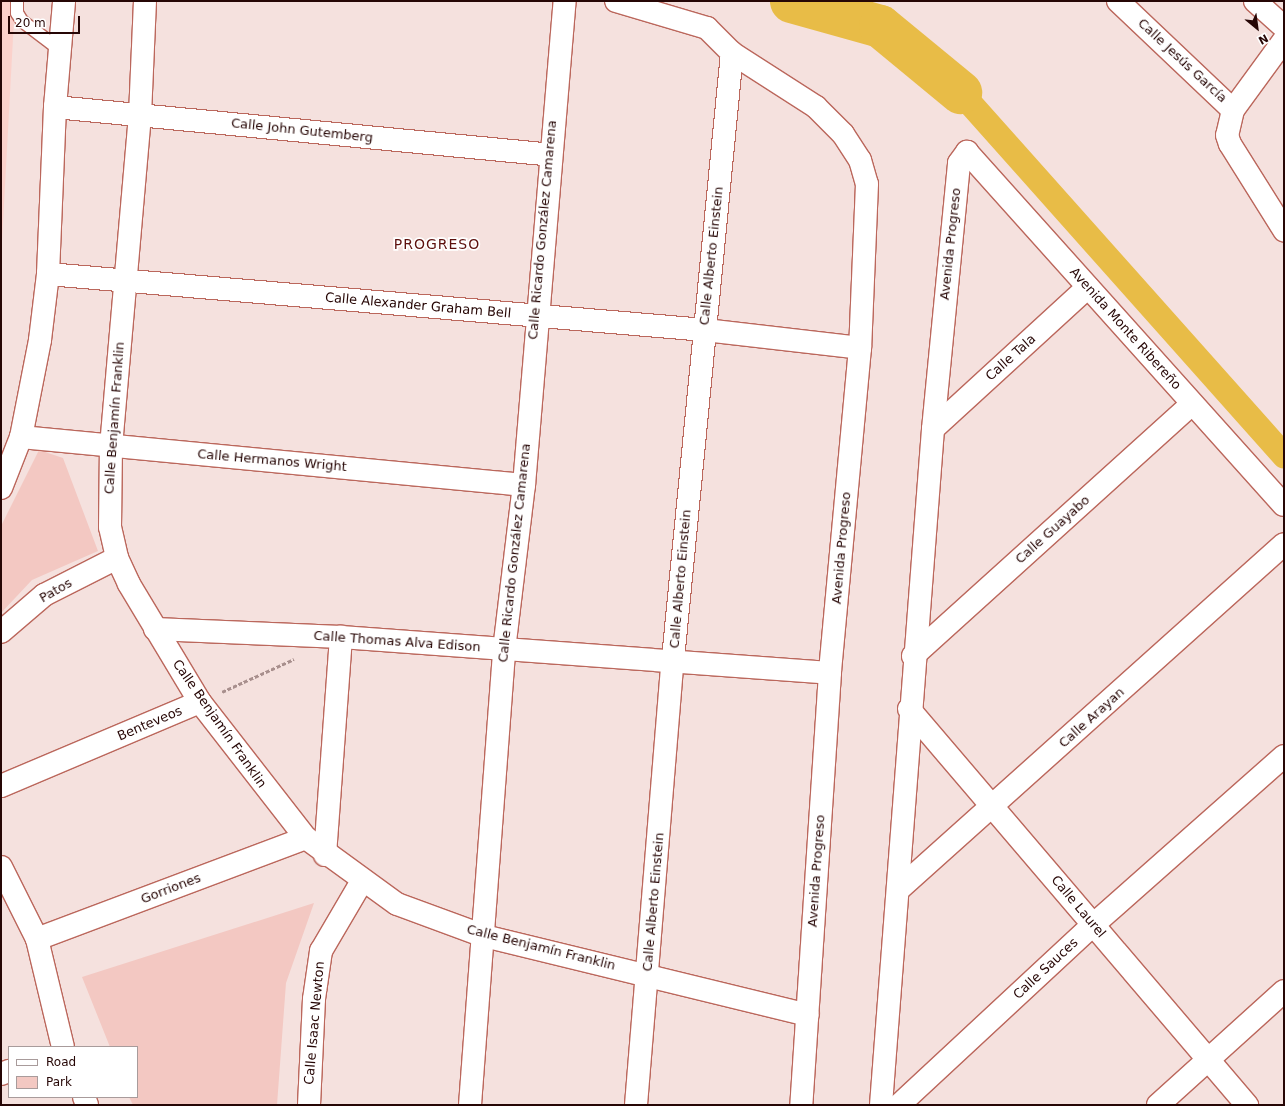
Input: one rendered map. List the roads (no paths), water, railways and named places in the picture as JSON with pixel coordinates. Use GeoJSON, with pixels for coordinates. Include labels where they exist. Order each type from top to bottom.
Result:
{"type":"FeatureCollection","features":[{"type":"Feature","properties":{"kind":"street"},"geometry":{"type":"LineString","coordinates":[[1,488],[21,437],[33,385],[48,274],[55,107],[64,1]]}},
{"type":"Feature","properties":{"kind":"street","name":"Calle Benjamín Franklin"},"geometry":{"type":"LineString","coordinates":[[145,1],[140,115],[111,445],[110,527],[117,558],[155,629],[200,702],[306,838],[325,855],[397,904],[484,936],[807,1014]]}},
{"type":"Feature","properties":{"kind":"street","name":"Calle Ricardo González Camarena"},"geometry":{"type":"LineString","coordinates":[[470,1105],[484,936],[504,650],[524,486],[549,155],[565,1]]}},
{"type":"Feature","properties":{"kind":"street","name":"Avenida Progreso"},"geometry":{"type":"LineString","coordinates":[[616,1],[707,28],[732,53],[816,107],[842,134],[860,160],[867,184],[860,348],[830,673],[801,1105]]}},
{"type":"Feature","properties":{"kind":"street","name":"Calle Jesús García"},"geometry":{"type":"LineString","coordinates":[[1118,1],[1233,110],[1227,135],[1230,144],[1284,230]]}},
{"type":"Feature","properties":{"kind":"street"},"geometry":{"type":"LineString","coordinates":[[1256,1],[1284,27]]}},
{"type":"Feature","properties":{"kind":"street"},"geometry":{"type":"LineString","coordinates":[[1233,110],[1284,40]]}},
{"type":"Feature","properties":{"kind":"street","name":"Calle Alberto Einstein"},"geometry":{"type":"LineString","coordinates":[[636,1105],[648,975],[673,659],[732,53]]}},
{"type":"Feature","properties":{"kind":"street","name":"Calle John Gutemberg"},"geometry":{"type":"LineString","coordinates":[[55,107],[549,155]]}},
{"type":"Feature","properties":{"kind":"street","name":"Avenida Progreso"},"geometry":{"type":"LineString","coordinates":[[881,1105],[898,890],[913,656],[933,429],[959,163],[967,152]]}},
{"type":"Feature","properties":{"kind":"street","name":"Avenida Monte Ribereño"},"geometry":{"type":"LineString","coordinates":[[967,152],[1284,506]]}},
{"type":"Feature","properties":{"kind":"street","name":"Calle Alexander Graham Bell"},"geometry":{"type":"LineString","coordinates":[[48,274],[125,282],[705,330],[860,348]]}},
{"type":"Feature","properties":{"kind":"street","name":"Calle Tala"},"geometry":{"type":"LineString","coordinates":[[933,429],[1088,287]]}},
{"type":"Feature","properties":{"kind":"street","name":"Calle Guayabo"},"geometry":{"type":"LineString","coordinates":[[913,656],[1192,404]]}},
{"type":"Feature","properties":{"kind":"street","name":"Calle Hermanos Wright"},"geometry":{"type":"LineString","coordinates":[[21,437],[524,486]]}},
{"type":"Feature","properties":{"kind":"street","name":"Calle Arayan"},"geometry":{"type":"LineString","coordinates":[[898,890],[1284,544]]}},
{"type":"Feature","properties":{"kind":"street","name":"Patos"},"geometry":{"type":"LineString","coordinates":[[1,632],[44,595],[117,558]]}},
{"type":"Feature","properties":{"kind":"street","name":"Calle Thomas Alva Edison"},"geometry":{"type":"LineString","coordinates":[[155,629],[341,637],[504,650],[673,659],[830,673]]}},
{"type":"Feature","properties":{"kind":"street"},"geometry":{"type":"LineString","coordinates":[[325,855],[341,637]]}},
{"type":"Feature","properties":{"kind":"street","name":"Benteveos"},"geometry":{"type":"LineString","coordinates":[[1,786],[200,702]]}},
{"type":"Feature","properties":{"kind":"street","name":"Calle Laurel"},"geometry":{"type":"LineString","coordinates":[[909,709],[1247,1105]]}},
{"type":"Feature","properties":{"kind":"street","name":"Calle Sauces"},"geometry":{"type":"LineString","coordinates":[[899,1105],[1093,925],[1284,756]]}},
{"type":"Feature","properties":{"kind":"street","name":"Gorriones"},"geometry":{"type":"LineString","coordinates":[[37,939],[306,838]]}},
{"type":"Feature","properties":{"kind":"street"},"geometry":{"type":"LineString","coordinates":[[1,867],[37,939],[63,1046]]}},
{"type":"Feature","properties":{"kind":"street","name":"Calle Isaac Newton"},"geometry":{"type":"LineString","coordinates":[[309,1105],[314,999],[322,951],[362,881]]}},
{"type":"Feature","properties":{"kind":"street"},"geometry":{"type":"LineString","coordinates":[[1158,1105],[1284,991]]}},
{"type":"Feature","properties":{"kind":"lane"},"geometry":{"type":"LineString","coordinates":[[17,1],[17,13],[22,21],[60,50]]}},
{"type":"Feature","properties":{"kind":"waterway"},"geometry":{"type":"LineString","coordinates":[[791,1],[880,26],[960,92]]}},
{"type":"Feature","properties":{"kind":"waterway"},"geometry":{"type":"LineString","coordinates":[[960,92],[1284,456]]}},
{"type":"Feature","properties":{"kind":"district","name":"PROGRESO"},"geometry":{"type":"Point","coordinates":[437,244]}}]}
